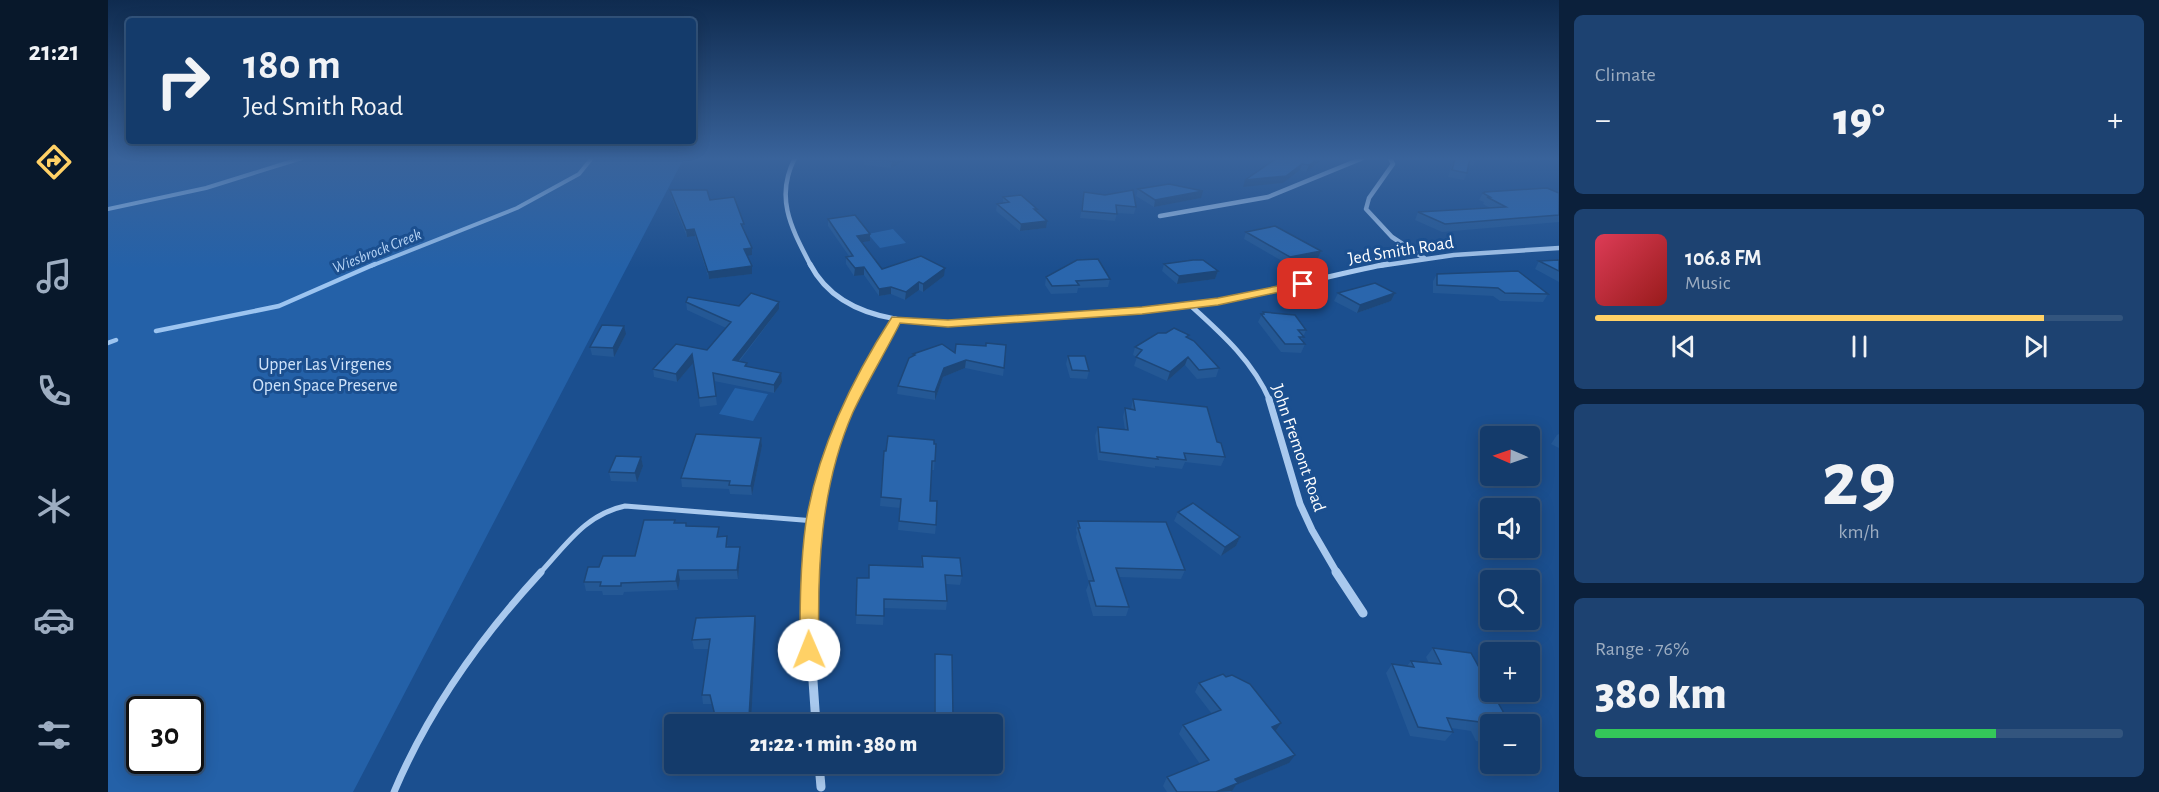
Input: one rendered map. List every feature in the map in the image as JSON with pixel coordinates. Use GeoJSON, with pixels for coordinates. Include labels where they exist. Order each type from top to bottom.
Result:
{"type":"FeatureCollection","features":[{"type":"Feature","properties":{"kind":"street","name":"Jed Smith Road"},"geometry":{"type":"LineString","coordinates":[[785,195],[787,215],[815,276],[831,294],[859,309],[896,319],[948,323],[1190,305],[1281,289],[1425,258],[1559,248]]}},
{"type":"Feature","properties":{"kind":"street"},"geometry":{"type":"LineString","coordinates":[[1160,216],[1274,195]]}},
{"type":"Feature","properties":{"kind":"street"},"geometry":{"type":"LineString","coordinates":[[1371,195],[1366,209],[1377,226],[1400,244],[1425,258]]}},
{"type":"Feature","properties":{"kind":"street","name":"John Fremont Road"},"geometry":{"type":"LineString","coordinates":[[1190,305],[1219,330],[1254,371],[1269,399],[1306,518],[1363,613]]}},
{"type":"Feature","properties":{"kind":"street"},"geometry":{"type":"LineString","coordinates":[[815,714],[809,650],[808,591],[815,521],[839,430],[870,365],[896,319]]}},
{"type":"Feature","properties":{"kind":"street"},"geometry":{"type":"LineString","coordinates":[[820,774],[821,787]]}},
{"type":"Feature","properties":{"kind":"lane"},"geometry":{"type":"LineString","coordinates":[[394,792],[420,734],[492,627],[537,576],[601,512],[625,506],[815,521]]}},
{"type":"Feature","properties":{"kind":"green space","name":"Upper Las Virgenes Open Space Preserve"},"geometry":{"type":"Polygon","coordinates":[[[108,195],[665,195],[353,792],[108,792],[108,195]]]}},
{"type":"Feature","properties":{"kind":"green space"},"geometry":{"type":"Polygon","coordinates":[[[893,229],[906,243],[880,248],[868,234],[893,229]]]}},
{"type":"Feature","properties":{"kind":"green space"},"geometry":{"type":"Polygon","coordinates":[[[735,388],[768,394],[753,421],[719,414],[735,388]]]}},
{"type":"Feature","properties":{"kind":"building"},"geometry":{"type":"Polygon","coordinates":[[[672,195],[708,195],[710,200],[734,197],[744,224],[741,224],[752,248],[744,249],[752,266],[708,272],[694,229],[686,230],[672,195]]]}},
{"type":"Feature","properties":{"kind":"building"},"geometry":{"type":"Polygon","coordinates":[[[1021,195],[1047,221],[1021,224],[997,204],[1009,202],[1003,197],[1021,195]]]}},
{"type":"Feature","properties":{"kind":"building"},"geometry":{"type":"Polygon","coordinates":[[[1084,195],[1134,195],[1136,207],[1116,205],[1117,214],[1082,211],[1084,195]]]}},
{"type":"Feature","properties":{"kind":"building"},"geometry":{"type":"Polygon","coordinates":[[[1147,195],[1182,195],[1155,200],[1147,195]]]}},
{"type":"Feature","properties":{"kind":"building"},"geometry":{"type":"Polygon","coordinates":[[[1486,195],[1559,195],[1559,215],[1445,224],[1418,212],[1506,207],[1487,197],[1490,197],[1486,195]]]}},
{"type":"Feature","properties":{"kind":"building"},"geometry":{"type":"Polygon","coordinates":[[[855,215],[870,234],[857,236],[882,269],[921,256],[945,268],[923,284],[919,282],[906,292],[891,287],[879,289],[864,267],[855,268],[846,257],[853,256],[828,219],[855,215]]]}},
{"type":"Feature","properties":{"kind":"building"},"geometry":{"type":"Polygon","coordinates":[[[1275,226],[1321,251],[1290,257],[1246,232],[1275,226]]]}},
{"type":"Feature","properties":{"kind":"building"},"geometry":{"type":"Polygon","coordinates":[[[1098,259],[1110,279],[1076,281],[1079,285],[1052,286],[1046,277],[1077,260],[1098,259]]]}},
{"type":"Feature","properties":{"kind":"building"},"geometry":{"type":"Polygon","coordinates":[[[1203,260],[1218,271],[1179,276],[1164,264],[1203,260]]]}},
{"type":"Feature","properties":{"kind":"building"},"geometry":{"type":"Polygon","coordinates":[[[1559,260],[1559,271],[1539,261],[1559,260]]]}},
{"type":"Feature","properties":{"kind":"building"},"geometry":{"type":"Polygon","coordinates":[[[1518,271],[1548,294],[1505,293],[1498,288],[1437,285],[1437,274],[1518,271]]]}},
{"type":"Feature","properties":{"kind":"building"},"geometry":{"type":"Polygon","coordinates":[[[1375,283],[1395,293],[1360,305],[1338,293],[1375,283]]]}},
{"type":"Feature","properties":{"kind":"building"},"geometry":{"type":"Polygon","coordinates":[[[751,293],[779,302],[733,360],[747,363],[745,366],[781,373],[774,385],[713,373],[716,396],[699,398],[692,354],[676,374],[653,369],[676,344],[707,350],[731,322],[686,302],[688,297],[739,306],[751,293]]]}},
{"type":"Feature","properties":{"kind":"building"},"geometry":{"type":"Polygon","coordinates":[[[1263,312],[1295,315],[1306,330],[1298,330],[1304,337],[1299,337],[1305,344],[1285,344],[1261,314],[1264,314],[1263,312]]]}},
{"type":"Feature","properties":{"kind":"building"},"geometry":{"type":"Polygon","coordinates":[[[602,325],[624,326],[613,348],[590,347],[602,325]]]}},
{"type":"Feature","properties":{"kind":"building"},"geometry":{"type":"Polygon","coordinates":[[[1174,328],[1189,335],[1186,337],[1194,341],[1219,368],[1199,370],[1188,357],[1170,372],[1136,357],[1142,350],[1135,347],[1158,333],[1166,333],[1174,328]]]}},
{"type":"Feature","properties":{"kind":"building"},"geometry":{"type":"Polygon","coordinates":[[[986,343],[1006,345],[1004,368],[966,360],[944,368],[935,392],[898,386],[909,358],[915,355],[913,354],[942,344],[955,353],[956,344],[986,346],[986,343]]]}},
{"type":"Feature","properties":{"kind":"building"},"geometry":{"type":"Polygon","coordinates":[[[1068,356],[1085,356],[1089,371],[1072,370],[1068,356]]]}},
{"type":"Feature","properties":{"kind":"building"},"geometry":{"type":"Polygon","coordinates":[[[1133,399],[1207,407],[1217,442],[1221,443],[1225,457],[1184,453],[1186,460],[1157,457],[1158,459],[1100,452],[1098,427],[1128,430],[1125,408],[1135,410],[1133,399]]]}},
{"type":"Feature","properties":{"kind":"building"},"geometry":{"type":"Polygon","coordinates":[[[696,434],[761,438],[751,486],[729,485],[730,481],[681,478],[696,434]]]}},
{"type":"Feature","properties":{"kind":"building"},"geometry":{"type":"Polygon","coordinates":[[[888,436],[934,440],[936,444],[935,461],[932,461],[930,501],[937,501],[936,525],[899,521],[901,499],[881,497],[884,451],[886,451],[888,436]]]}},
{"type":"Feature","properties":{"kind":"building"},"geometry":{"type":"Polygon","coordinates":[[[616,456],[641,457],[635,473],[609,472],[616,456]]]}},
{"type":"Feature","properties":{"kind":"building"},"geometry":{"type":"Polygon","coordinates":[[[1193,503],[1240,537],[1225,547],[1178,512],[1193,503]]]}},
{"type":"Feature","properties":{"kind":"building"},"geometry":{"type":"Polygon","coordinates":[[[644,520],[675,520],[674,523],[686,523],[686,526],[719,527],[717,537],[727,536],[726,547],[740,547],[737,570],[678,570],[676,581],[621,583],[621,586],[600,586],[601,582],[584,582],[588,567],[599,567],[603,556],[635,556],[644,520]]]}},
{"type":"Feature","properties":{"kind":"building"},"geometry":{"type":"Polygon","coordinates":[[[1078,521],[1166,522],[1185,570],[1116,568],[1129,607],[1096,606],[1089,581],[1094,581],[1078,528],[1080,528],[1078,521]]]}},
{"type":"Feature","properties":{"kind":"building"},"geometry":{"type":"Polygon","coordinates":[[[922,556],[960,558],[962,576],[945,575],[947,601],[884,599],[884,616],[856,615],[857,578],[869,578],[869,565],[923,567],[922,556]]]}},
{"type":"Feature","properties":{"kind":"building"},"geometry":{"type":"Polygon","coordinates":[[[755,616],[749,714],[715,714],[710,695],[702,695],[710,639],[692,640],[696,618],[755,616]]]}},
{"type":"Feature","properties":{"kind":"building"},"geometry":{"type":"Polygon","coordinates":[[[1433,648],[1471,653],[1480,669],[1480,702],[1498,702],[1504,714],[1480,714],[1480,722],[1447,718],[1453,732],[1418,727],[1392,664],[1414,667],[1411,661],[1441,664],[1433,648]]]}},
{"type":"Feature","properties":{"kind":"building"},"geometry":{"type":"Polygon","coordinates":[[[935,654],[952,655],[953,714],[935,714],[935,654]]]}},
{"type":"Feature","properties":{"kind":"building"},"geometry":{"type":"Polygon","coordinates":[[[1223,674],[1226,677],[1232,675],[1250,684],[1281,723],[1272,727],[1295,755],[1235,779],[1238,783],[1216,792],[1177,792],[1167,777],[1209,760],[1183,725],[1221,710],[1199,683],[1223,674]]]}},
{"type":"Feature","properties":{"kind":"waterway"},"geometry":{"type":"LineString","coordinates":[[108,209],[174,195]]}},
{"type":"Feature","properties":{"kind":"waterway","name":"Wiesbrock Creek"},"geometry":{"type":"LineString","coordinates":[[371,266],[517,208],[541,195]]}},
{"type":"Feature","properties":{"kind":"waterway","name":"Wiesbrock Creek"},"geometry":{"type":"LineString","coordinates":[[156,331],[279,306],[375,264]]}},
{"type":"Feature","properties":{"kind":"waterway","name":"Wiesbrock Creek"},"geometry":{"type":"LineString","coordinates":[[108,343],[116,340]]}},
{"type":"Feature","properties":{"kind":"route"},"geometry":{"type":"LineString","coordinates":[[809,650],[808,591],[815,521],[822,488],[835,439],[846,411],[896,319],[924,323],[948,323],[1142,310],[1218,301],[1303,284]]}}]}
